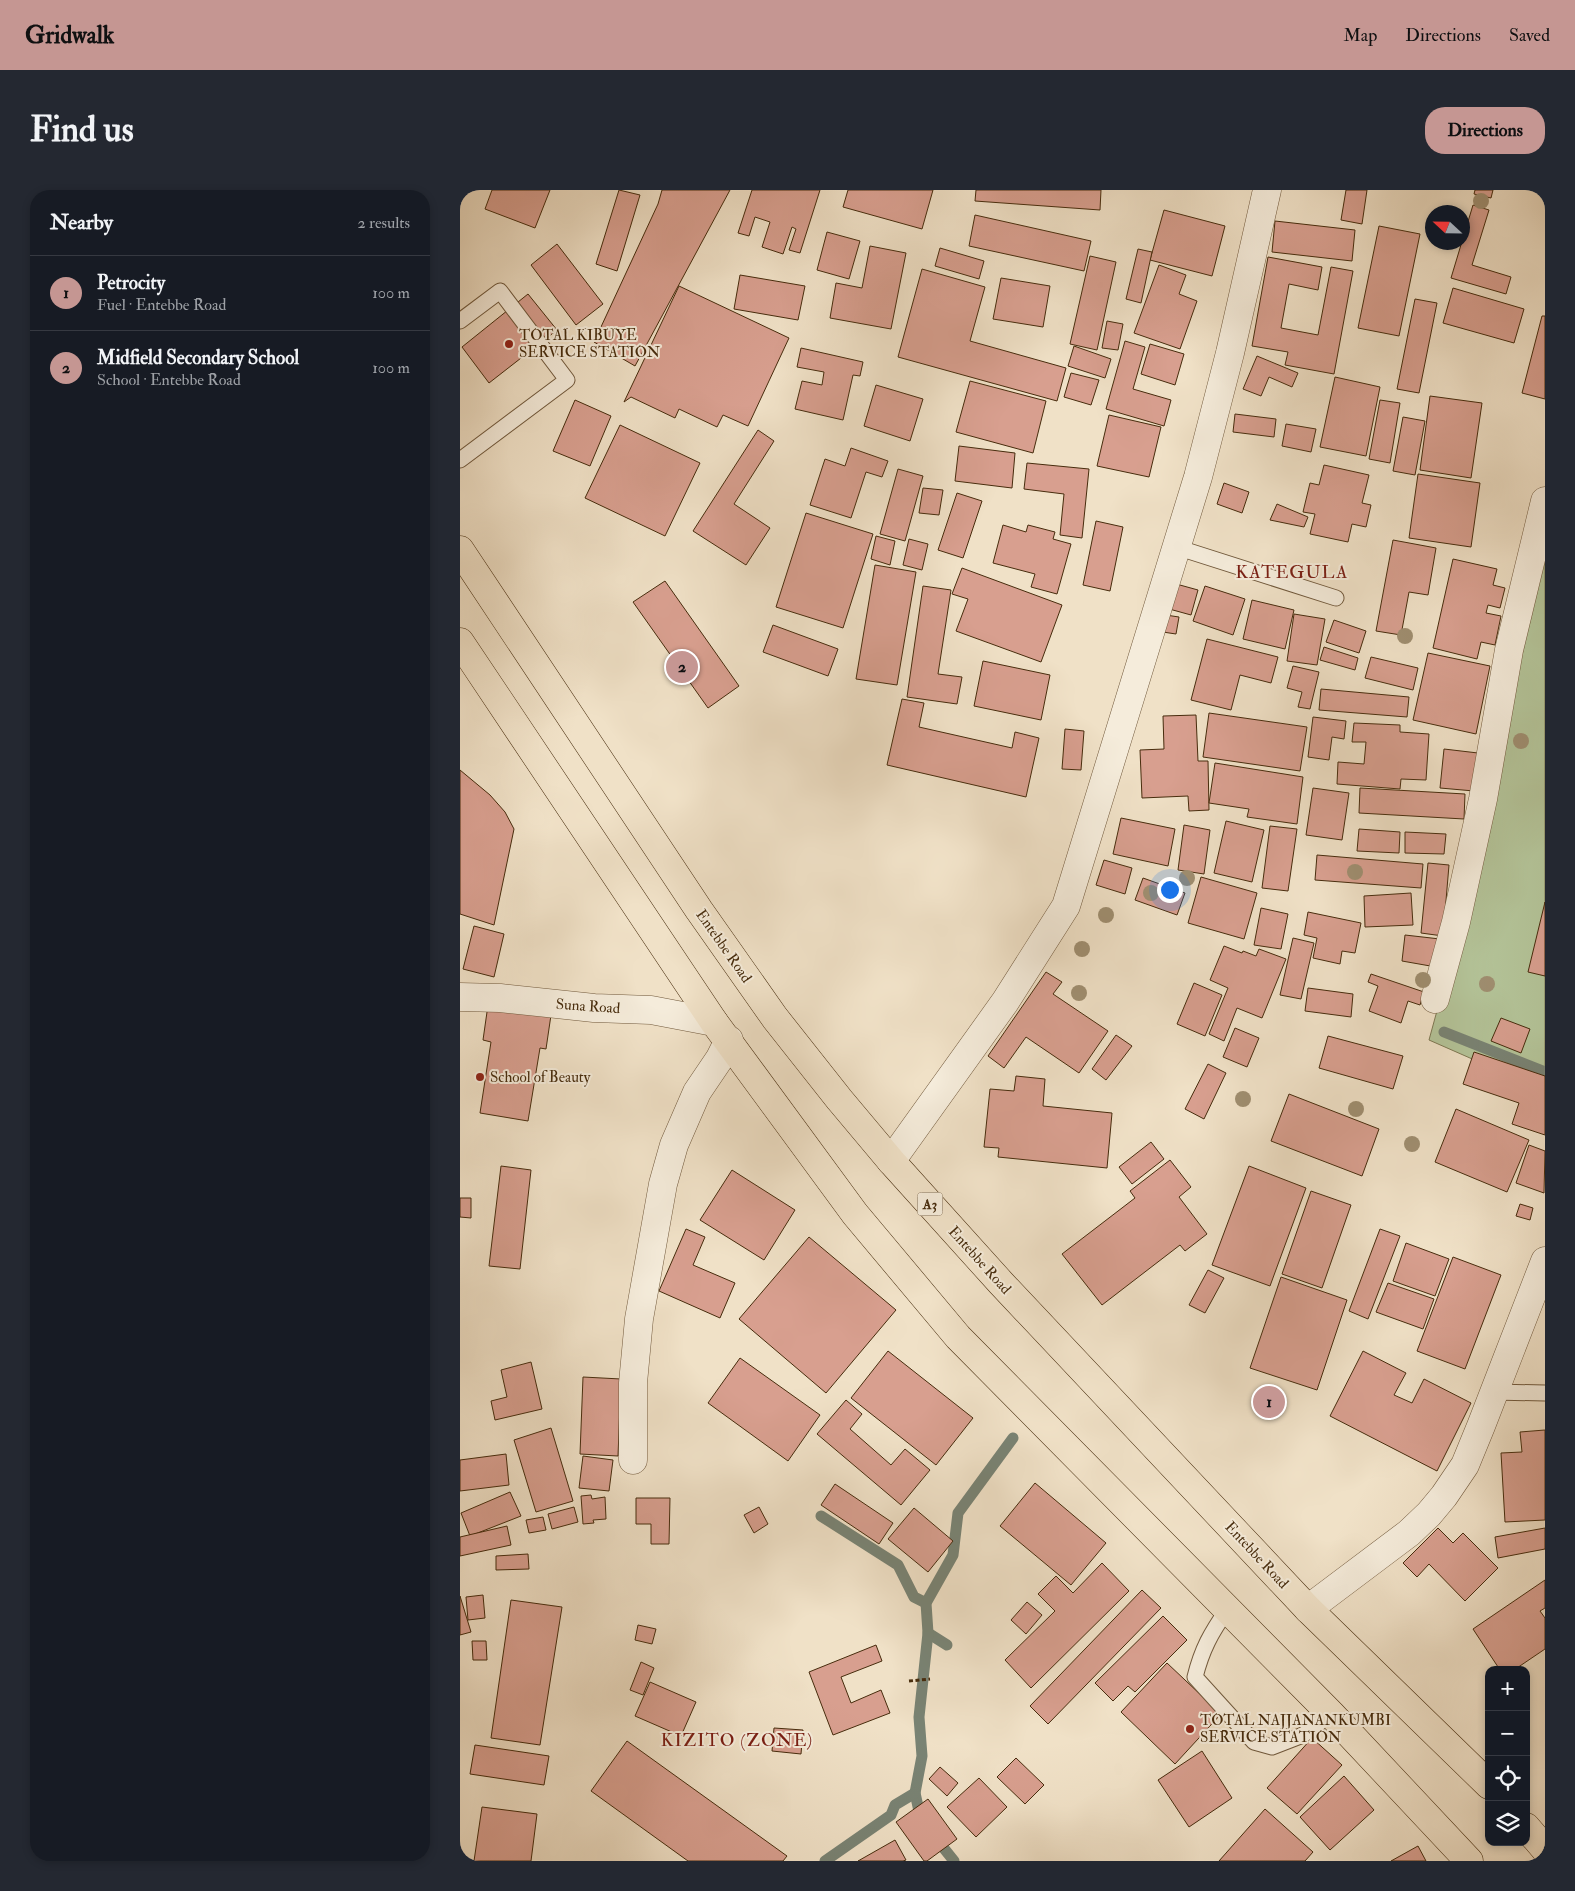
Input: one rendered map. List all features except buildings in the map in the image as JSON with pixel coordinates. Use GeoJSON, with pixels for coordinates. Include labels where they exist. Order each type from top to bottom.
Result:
{"type":"FeatureCollection","features":[{"type":"Feature","properties":{"kind":"main road","name":"Entebbe Road"},"geometry":{"type":"LineString","coordinates":[[460,550],[693,901],[775,1018],[891,1161],[1001,1283],[1308,1609],[1485,1781]]}},
{"type":"Feature","properties":{"kind":"main road"},"geometry":{"type":"LineString","coordinates":[[460,642],[721,1031],[855,1214],[958,1338],[1331,1714],[1470,1861]]}},
{"type":"Feature","properties":{"kind":"main road"},"geometry":{"type":"LineString","coordinates":[[1530,1832],[1545,1849]]}},
{"type":"Feature","properties":{"kind":"street"},"geometry":{"type":"LineString","coordinates":[[891,1161],[1005,1002],[1066,906],[1198,477],[1230,353],[1267,190]]}},
{"type":"Feature","properties":{"kind":"street"},"geometry":{"type":"LineString","coordinates":[[1435,999],[1456,922],[1482,799],[1509,650],[1545,501]]}},
{"type":"Feature","properties":{"kind":"street","name":"Suna Road"},"geometry":{"type":"LineString","coordinates":[[460,997],[500,998],[594,1008],[651,1010],[721,1031]]}},
{"type":"Feature","properties":{"kind":"street"},"geometry":{"type":"LineString","coordinates":[[633,1460],[632,1383],[638,1328],[663,1184],[674,1145],[697,1092],[720,1058],[721,1031]]}},
{"type":"Feature","properties":{"kind":"street"},"geometry":{"type":"LineString","coordinates":[[1308,1609],[1409,1533],[1430,1514],[1464,1465],[1545,1261]]}},
{"type":"Feature","properties":{"kind":"lane"},"geometry":{"type":"LineString","coordinates":[[460,321],[500,291],[566,380],[460,460]]}},
{"type":"Feature","properties":{"kind":"lane"},"geometry":{"type":"LineString","coordinates":[[1176,547],[1336,598]]}},
{"type":"Feature","properties":{"kind":"lane"},"geometry":{"type":"LineString","coordinates":[[1493,1392],[1545,1393]]}},
{"type":"Feature","properties":{"kind":"lane"},"geometry":{"type":"LineString","coordinates":[[1227,1610],[1210,1633],[1195,1677],[1254,1742],[1272,1747],[1302,1735],[1331,1714]]}},
{"type":"Feature","properties":{"kind":"path"},"geometry":{"type":"LineString","coordinates":[[909,1681],[930,1680]]}},
{"type":"Feature","properties":{"kind":"green space"},"geometry":{"type":"Polygon","coordinates":[[[1545,553],[1545,1091],[1429,1040],[1484,839],[1512,694],[1545,553]]]}},
{"type":"Feature","properties":{"kind":"waterway"},"geometry":{"type":"LineString","coordinates":[[1444,1032],[1545,1072]]}},
{"type":"Feature","properties":{"kind":"waterway"},"geometry":{"type":"LineString","coordinates":[[921,1820],[915,1793],[922,1756],[919,1717],[928,1633],[926,1603],[953,1555],[958,1513],[1013,1438]]}},
{"type":"Feature","properties":{"kind":"waterway"},"geometry":{"type":"LineString","coordinates":[[821,1516],[898,1565],[914,1597],[926,1603]]}},
{"type":"Feature","properties":{"kind":"waterway"},"geometry":{"type":"LineString","coordinates":[[928,1633],[947,1645]]}},
{"type":"Feature","properties":{"kind":"waterway"},"geometry":{"type":"LineString","coordinates":[[825,1861],[891,1815],[895,1805],[915,1793]]}},
{"type":"Feature","properties":{"kind":"waterway"},"geometry":{"type":"LineString","coordinates":[[934,1836],[954,1861]]}},
{"type":"Feature","properties":{"kind":"place","name":"TOTAL KIBUYE SERVICE STATION"},"geometry":{"type":"Point","coordinates":[509,344]}},
{"type":"Feature","properties":{"kind":"place","name":"Midfield Secondary School"},"geometry":{"type":"Point","coordinates":[682,667]}},
{"type":"Feature","properties":{"kind":"place","name":"School of Beauty"},"geometry":{"type":"Point","coordinates":[480,1077]}},
{"type":"Feature","properties":{"kind":"place","name":"Petrocity"},"geometry":{"type":"Point","coordinates":[1269,1402]}},
{"type":"Feature","properties":{"kind":"place","name":"TOTAL NAJJANANKUMBI SERVICE STATION"},"geometry":{"type":"Point","coordinates":[1190,1729]}},
{"type":"Feature","properties":{"kind":"district","name":"KATEGULA"},"geometry":{"type":"Point","coordinates":[1292,572]}},
{"type":"Feature","properties":{"kind":"district","name":"KIZITO (ZONE)"},"geometry":{"type":"Point","coordinates":[737,1740]}}]}
